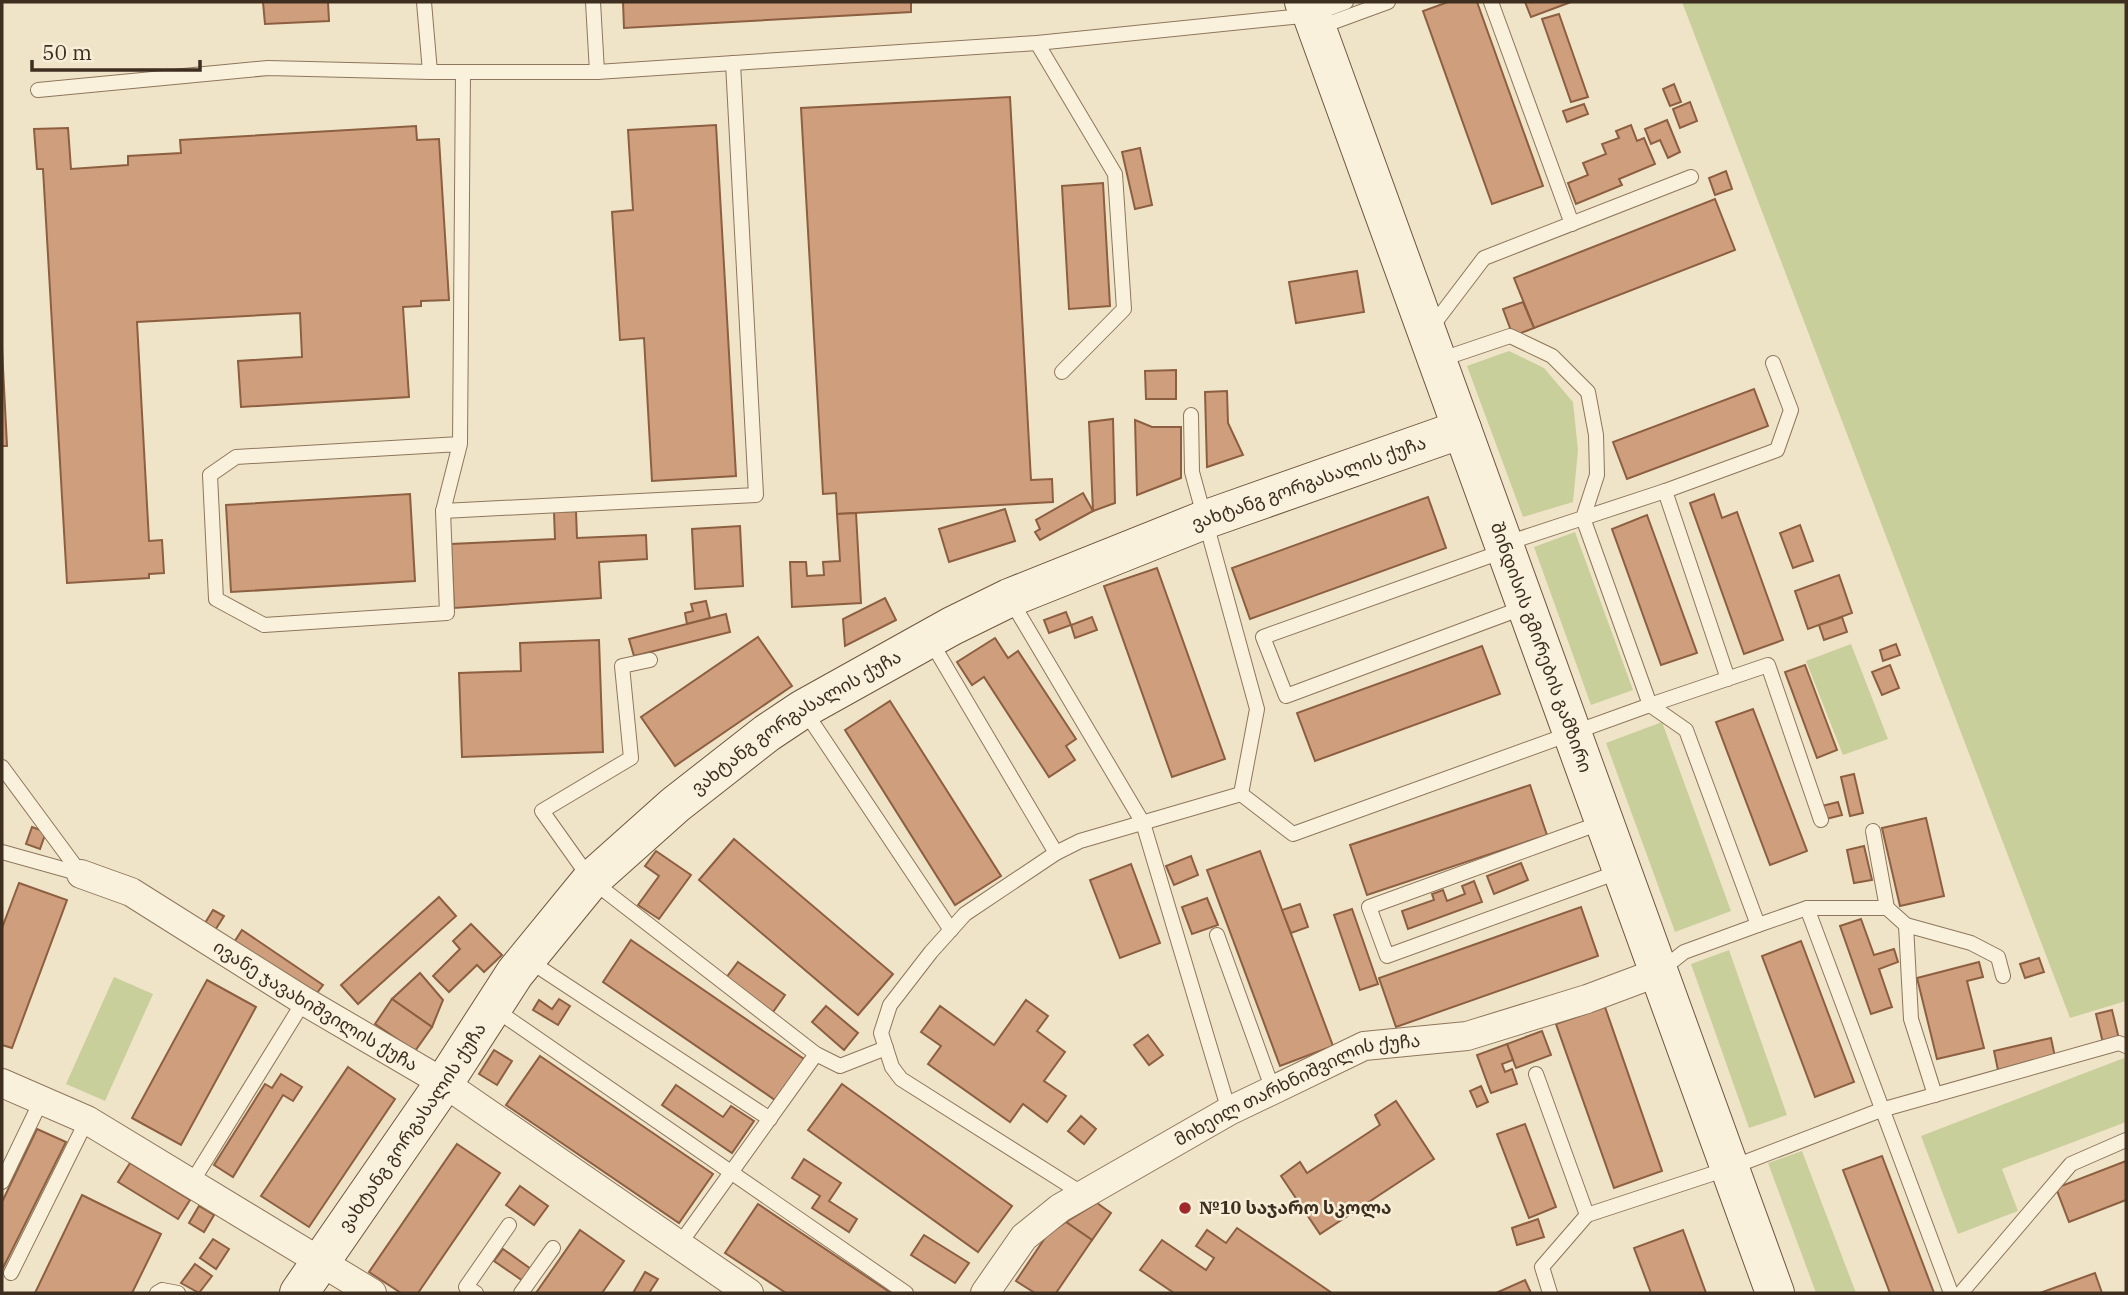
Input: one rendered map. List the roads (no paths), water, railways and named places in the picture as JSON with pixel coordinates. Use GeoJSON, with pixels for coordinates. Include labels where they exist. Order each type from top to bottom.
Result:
{"type":"FeatureCollection","features":[{"type":"Feature","properties":{"kind":"street","name":"შინდისის გმირების გამზირი"},"geometry":{"type":"LineString","coordinates":[[1320,12],[1432,347],[1775,1293]]}},
{"type":"Feature","properties":{"kind":"street","name":"ვახტანგ გორგასალის ქუჩა"},"geometry":{"type":"LineString","coordinates":[[299,1293],[444,1083],[492,1007],[526,959],[591,880],[675,805],[766,733],[803,709],[1009,597],[1204,520],[1462,429]]}},
{"type":"Feature","properties":{"kind":"street","name":"ივანე ჯავახიშვილის ქუჩა"},"geometry":{"type":"LineString","coordinates":[[81,874],[131,892],[304,1001],[444,1083],[749,1293]]}},
{"type":"Feature","properties":{"kind":"street","name":"მიხეილ თარხნიშვილის ქუჩა"},"geometry":{"type":"LineString","coordinates":[[985,1293],[1024,1237],[1060,1208],[1229,1111],[1364,1046],[1467,1036],[1587,999],[1658,972]]}},
{"type":"Feature","properties":{"kind":"street"},"geometry":{"type":"LineString","coordinates":[[2,1083],[87,1120],[372,1293]]}},
{"type":"Feature","properties":{"kind":"lane"},"geometry":{"type":"LineString","coordinates":[[424,2],[430,72]]}},
{"type":"Feature","properties":{"kind":"lane"},"geometry":{"type":"LineString","coordinates":[[593,2],[597,72]]}},
{"type":"Feature","properties":{"kind":"lane"},"geometry":{"type":"LineString","coordinates":[[38,90],[268,68],[597,72],[1037,43],[1388,2]]}},
{"type":"Feature","properties":{"kind":"lane"},"geometry":{"type":"LineString","coordinates":[[1491,2],[1572,224]]}},
{"type":"Feature","properties":{"kind":"lane"},"geometry":{"type":"LineString","coordinates":[[1037,43],[1115,174],[1124,309],[1062,372]]}},
{"type":"Feature","properties":{"kind":"lane"},"geometry":{"type":"LineString","coordinates":[[443,511],[757,495],[733,63]]}},
{"type":"Feature","properties":{"kind":"lane"},"geometry":{"type":"LineString","coordinates":[[460,444],[236,457],[210,475],[216,599],[264,625],[447,613],[443,511],[460,444],[463,72]]}},
{"type":"Feature","properties":{"kind":"lane"},"geometry":{"type":"LineString","coordinates":[[1432,347],[1485,258],[1691,177]]}},
{"type":"Feature","properties":{"kind":"lane"},"geometry":{"type":"LineString","coordinates":[[1432,347],[1510,336],[1552,356],[1588,392],[1596,435],[1597,474],[1583,518],[1650,705],[1686,730],[1758,925]]}},
{"type":"Feature","properties":{"kind":"lane"},"geometry":{"type":"LineString","coordinates":[[1526,607],[1286,696],[1263,637],[1583,518],[1777,450],[1791,410],[1773,363]]}},
{"type":"Feature","properties":{"kind":"lane"},"geometry":{"type":"LineString","coordinates":[[1191,415],[1192,472],[1257,709],[1241,794]]}},
{"type":"Feature","properties":{"kind":"lane"},"geometry":{"type":"LineString","coordinates":[[1665,491],[1728,679]]}},
{"type":"Feature","properties":{"kind":"lane"},"geometry":{"type":"LineString","coordinates":[[1009,597],[1143,823],[1229,1111]]}},
{"type":"Feature","properties":{"kind":"lane"},"geometry":{"type":"LineString","coordinates":[[929,639],[1056,853]]}},
{"type":"Feature","properties":{"kind":"lane"},"geometry":{"type":"LineString","coordinates":[[650,660],[622,666],[631,758],[542,811],[591,880],[816,1054],[840,1066],[886,1048]]}},
{"type":"Feature","properties":{"kind":"lane"},"geometry":{"type":"LineString","coordinates":[[1241,794],[1293,834],[1650,705],[1769,665],[1821,820]]}},
{"type":"Feature","properties":{"kind":"lane"},"geometry":{"type":"LineString","coordinates":[[803,709],[951,930]]}},
{"type":"Feature","properties":{"kind":"lane"},"geometry":{"type":"LineString","coordinates":[[2,767],[81,874]]}},
{"type":"Feature","properties":{"kind":"lane"},"geometry":{"type":"LineString","coordinates":[[1083,1194],[901,1079],[892,1068],[881,1033],[890,1005],[965,914],[1056,853],[1080,841],[1241,794]]}},
{"type":"Feature","properties":{"kind":"lane"},"geometry":{"type":"LineString","coordinates":[[1604,821],[1369,907],[1387,957],[1622,871]]}},
{"type":"Feature","properties":{"kind":"lane"},"geometry":{"type":"LineString","coordinates":[[1873,831],[1887,908],[1906,925],[1971,943],[1998,957],[2003,976]]}},
{"type":"Feature","properties":{"kind":"lane","name":"ივანე ჯავახიშვილის ქუჩა"},"geometry":{"type":"LineString","coordinates":[[2,852],[81,874]]}},
{"type":"Feature","properties":{"kind":"lane"},"geometry":{"type":"LineString","coordinates":[[1807,908],[1951,1293]]}},
{"type":"Feature","properties":{"kind":"lane"},"geometry":{"type":"LineString","coordinates":[[1658,972],[1684,952],[1807,908],[1887,908]]}},
{"type":"Feature","properties":{"kind":"lane"},"geometry":{"type":"LineString","coordinates":[[1906,925],[1912,1019],[1935,1095]]}},
{"type":"Feature","properties":{"kind":"lane"},"geometry":{"type":"LineString","coordinates":[[1217,936],[1273,1090]]}},
{"type":"Feature","properties":{"kind":"lane"},"geometry":{"type":"LineString","coordinates":[[526,959],[770,1119]]}},
{"type":"Feature","properties":{"kind":"lane"},"geometry":{"type":"LineString","coordinates":[[192,1182],[304,1001]]}},
{"type":"Feature","properties":{"kind":"lane"},"geometry":{"type":"LineString","coordinates":[[492,1007],[906,1293]]}},
{"type":"Feature","properties":{"kind":"lane"},"geometry":{"type":"LineString","coordinates":[[1550,1293],[1542,1267],[1587,1214],[1730,1168],[1881,1110],[2119,1043],[2126,1046]]}},
{"type":"Feature","properties":{"kind":"lane"},"geometry":{"type":"LineString","coordinates":[[680,1245],[816,1054]]}},
{"type":"Feature","properties":{"kind":"lane"},"geometry":{"type":"LineString","coordinates":[[1536,1074],[1587,1214]]}},
{"type":"Feature","properties":{"kind":"lane"},"geometry":{"type":"LineString","coordinates":[[2,1182],[41,1099]]}},
{"type":"Feature","properties":{"kind":"lane"},"geometry":{"type":"LineString","coordinates":[[11,1273],[87,1120]]}},
{"type":"Feature","properties":{"kind":"lane"},"geometry":{"type":"LineString","coordinates":[[1961,1293],[2071,1164],[2126,1140]]}},
{"type":"Feature","properties":{"kind":"lane"},"geometry":{"type":"LineString","coordinates":[[476,1293],[466,1287],[509,1225]]}},
{"type":"Feature","properties":{"kind":"lane"},"geometry":{"type":"LineString","coordinates":[[521,1293],[553,1248]]}},
{"type":"Feature","properties":{"kind":"lane"},"geometry":{"type":"LineString","coordinates":[[157,1293],[162,1290],[178,1293]]}},
{"type":"Feature","properties":{"kind":"place","name":"№10 საჯარო სკოლა"},"geometry":{"type":"Point","coordinates":[1185,1208]}}]}
